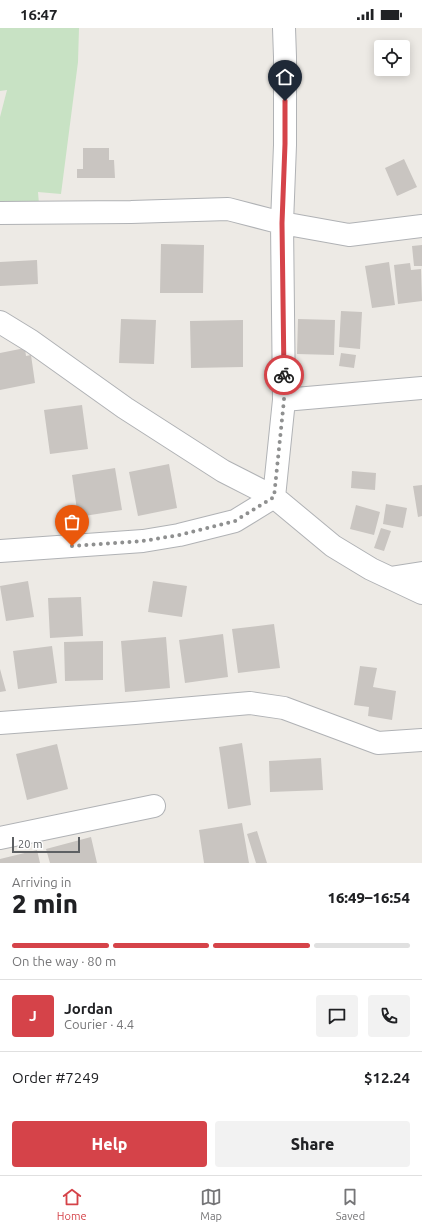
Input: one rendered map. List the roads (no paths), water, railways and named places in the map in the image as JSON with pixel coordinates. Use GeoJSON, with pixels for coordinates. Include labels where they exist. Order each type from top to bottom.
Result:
{"type":"FeatureCollection","features":[{"type":"Feature","properties":{"kind":"street"},"geometry":{"type":"LineString","coordinates":[[274,497],[284,400],[282,223],[285,144],[284,28]]}},
{"type":"Feature","properties":{"kind":"street"},"geometry":{"type":"LineString","coordinates":[[0,214],[228,209],[282,223],[349,235],[422,226]]}},
{"type":"Feature","properties":{"kind":"street"},"geometry":{"type":"LineString","coordinates":[[0,322],[31,341],[138,417],[223,471],[274,497],[333,546],[371,569],[422,593]]}},
{"type":"Feature","properties":{"kind":"street"},"geometry":{"type":"LineString","coordinates":[[284,400],[422,388]]}},
{"type":"Feature","properties":{"kind":"street"},"geometry":{"type":"LineString","coordinates":[[0,551],[143,541],[179,535],[235,521],[274,497]]}},
{"type":"Feature","properties":{"kind":"street"},"geometry":{"type":"LineString","coordinates":[[390,578],[422,572]]}},
{"type":"Feature","properties":{"kind":"street"},"geometry":{"type":"LineString","coordinates":[[0,723],[250,703],[284,708],[378,743],[422,740]]}},
{"type":"Feature","properties":{"kind":"street"},"geometry":{"type":"LineString","coordinates":[[0,838],[154,806]]}}]}
